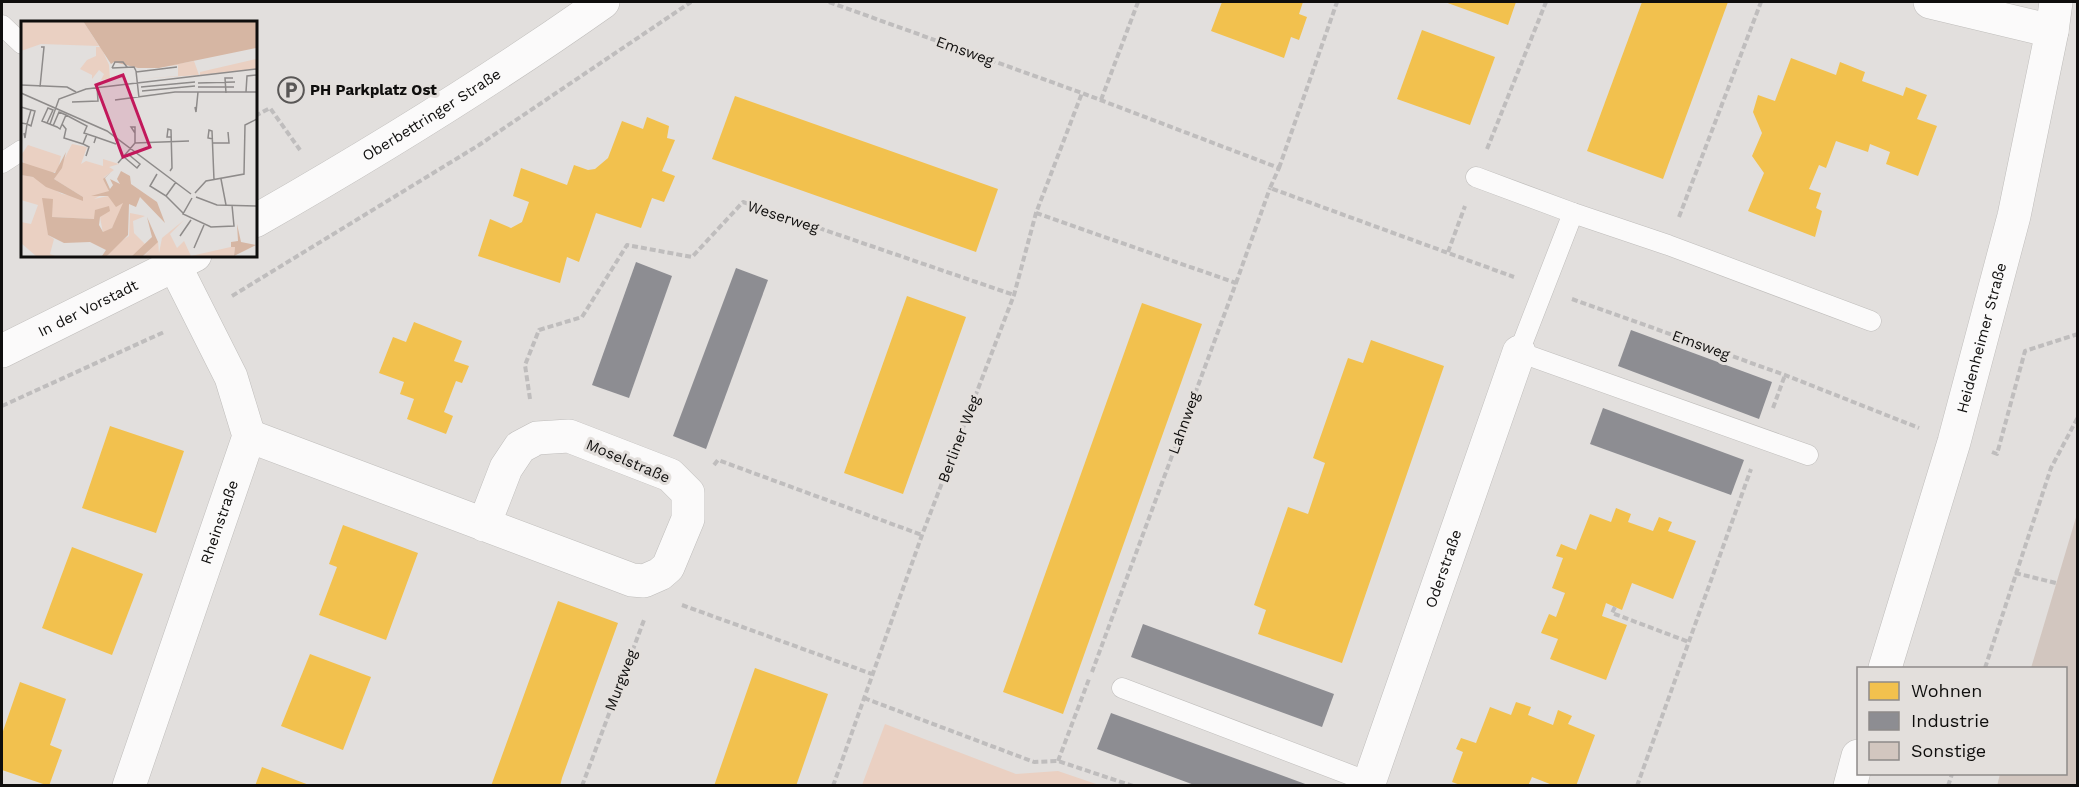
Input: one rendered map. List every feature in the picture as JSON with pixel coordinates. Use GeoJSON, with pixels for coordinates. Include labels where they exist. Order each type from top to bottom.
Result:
{"type":"FeatureCollection","features":[{"type":"Feature","properties":{"kind":"street","name":"Oberbettringer Straße"},"geometry":{"type":"LineString","coordinates":[[256,220],[448,106],[603,2]]}},
{"type":"Feature","properties":{"kind":"street"},"geometry":{"type":"LineString","coordinates":[[1930,2],[2054,16]]}},
{"type":"Feature","properties":{"kind":"street","name":"Heidenheimer Straße"},"geometry":{"type":"LineString","coordinates":[[1886,667],[1954,442],[2014,216],[2054,16]]}},
{"type":"Feature","properties":{"kind":"street"},"geometry":{"type":"LineString","coordinates":[[180,259],[200,315],[231,377],[249,436],[632,580],[657,584],[668,567],[688,519],[688,493]]}},
{"type":"Feature","properties":{"kind":"street","name":"In der Vorstadt"},"geometry":{"type":"LineString","coordinates":[[2,351],[180,259]]}},
{"type":"Feature","properties":{"kind":"street","name":"Oderstraße"},"geometry":{"type":"LineString","coordinates":[[1368,784],[1520,352]]}},
{"type":"Feature","properties":{"kind":"street","name":"Rheinstraße"},"geometry":{"type":"LineString","coordinates":[[129,786],[249,436]]}},
{"type":"Feature","properties":{"kind":"street","name":"Moselstraße"},"geometry":{"type":"LineString","coordinates":[[537,438],[569,436],[670,475],[688,493]]}},
{"type":"Feature","properties":{"kind":"street"},"geometry":{"type":"LineString","coordinates":[[484,525],[506,468],[520,447],[537,438]]}},
{"type":"Feature","properties":{"kind":"street"},"geometry":{"type":"LineString","coordinates":[[1850,786],[1857,760]]}},
{"type":"Feature","properties":{"kind":"lane"},"geometry":{"type":"LineString","coordinates":[[2,25],[21,43]]}},
{"type":"Feature","properties":{"kind":"lane"},"geometry":{"type":"LineString","coordinates":[[2,163],[21,151]]}},
{"type":"Feature","properties":{"kind":"lane"},"geometry":{"type":"LineString","coordinates":[[1476,177],[1668,245],[1871,321]]}},
{"type":"Feature","properties":{"kind":"lane"},"geometry":{"type":"LineString","coordinates":[[1573,213],[1520,352],[1808,455]]}},
{"type":"Feature","properties":{"kind":"lane"},"geometry":{"type":"LineString","coordinates":[[1122,688],[1368,784]]}},
{"type":"Feature","properties":{"kind":"path"},"geometry":{"type":"LineString","coordinates":[[2,406],[200,315],[479,145],[691,2]]}},
{"type":"Feature","properties":{"kind":"path","name":"Emsweg"},"geometry":{"type":"LineString","coordinates":[[829,2],[1101,100],[1279,168]]}},
{"type":"Feature","properties":{"kind":"path"},"geometry":{"type":"LineString","coordinates":[[1101,100],[1138,2]]}},
{"type":"Feature","properties":{"kind":"path"},"geometry":{"type":"LineString","coordinates":[[1270,189],[1337,2]]}},
{"type":"Feature","properties":{"kind":"path"},"geometry":{"type":"LineString","coordinates":[[1448,252],[1545,2]]}},
{"type":"Feature","properties":{"kind":"path"},"geometry":{"type":"LineString","coordinates":[[1668,245],[1761,2]]}},
{"type":"Feature","properties":{"kind":"path","name":"Berliner Weg"},"geometry":{"type":"LineString","coordinates":[[832,786],[922,535],[1014,296],[1036,213],[1082,93]]}},
{"type":"Feature","properties":{"kind":"path","name":"Emsweg"},"geometry":{"type":"LineString","coordinates":[[1270,189],[1785,375],[1954,442],[1997,454],[2025,351],[2078,334]]}},
{"type":"Feature","properties":{"kind":"path","name":"Lahnweg"},"geometry":{"type":"LineString","coordinates":[[1058,761],[1270,189]]}},
{"type":"Feature","properties":{"kind":"path","name":"Weserweg"},"geometry":{"type":"LineString","coordinates":[[537,438],[525,365],[539,330],[582,316],[627,245],[692,257],[743,202],[1014,296]]}},
{"type":"Feature","properties":{"kind":"path"},"geometry":{"type":"LineString","coordinates":[[1036,213],[1236,283]]}},
{"type":"Feature","properties":{"kind":"path"},"geometry":{"type":"LineString","coordinates":[[1637,786],[1785,375]]}},
{"type":"Feature","properties":{"kind":"path"},"geometry":{"type":"LineString","coordinates":[[1986,667],[2050,468],[2078,417]]}},
{"type":"Feature","properties":{"kind":"path"},"geometry":{"type":"LineString","coordinates":[[688,493],[718,460],[922,535]]}},
{"type":"Feature","properties":{"kind":"path"},"geometry":{"type":"LineString","coordinates":[[2015,573],[2056,583]]}},
{"type":"Feature","properties":{"kind":"path"},"geometry":{"type":"LineString","coordinates":[[657,584],[872,674]]}},
{"type":"Feature","properties":{"kind":"path","name":"Murgweg"},"geometry":{"type":"LineString","coordinates":[[582,786],[657,584]]}},
{"type":"Feature","properties":{"kind":"path"},"geometry":{"type":"LineString","coordinates":[[1615,607],[1612,614],[1689,642]]}},
{"type":"Feature","properties":{"kind":"path"},"geometry":{"type":"LineString","coordinates":[[864,698],[1034,762],[1058,761],[1133,786]]}},
{"type":"Feature","properties":{"kind":"shaded area"},"geometry":{"type":"Polygon","coordinates":[[[885,724],[1016,774],[1058,771],[1099,785],[862,785],[885,724]]]}},
{"type":"Feature","properties":{"kind":"building: Wohnen"},"geometry":{"type":"Polygon","coordinates":[[[1222,2],[1303,2],[1299,14],[1307,17],[1299,40],[1291,37],[1284,58],[1211,31],[1222,2]]]}},
{"type":"Feature","properties":{"kind":"building: Wohnen"},"geometry":{"type":"Polygon","coordinates":[[[1445,2],[1516,2],[1508,25],[1445,2]]]}},
{"type":"Feature","properties":{"kind":"building: Wohnen"},"geometry":{"type":"Polygon","coordinates":[[[1642,2],[1728,2],[1663,179],[1587,151],[1642,2]]]}},
{"type":"Feature","properties":{"kind":"building: Wohnen"},"geometry":{"type":"Polygon","coordinates":[[[1422,30],[1495,57],[1470,125],[1397,99],[1422,30]]]}},
{"type":"Feature","properties":{"kind":"building: Wohnen"},"geometry":{"type":"Polygon","coordinates":[[[1791,58],[1836,75],[1840,62],[1865,72],[1862,81],[1903,96],[1906,87],[1927,95],[1917,119],[1937,126],[1918,176],[1886,164],[1890,152],[1870,144],[1868,152],[1836,141],[1826,168],[1819,165],[1809,189],[1821,193],[1816,208],[1822,211],[1815,237],[1748,211],[1764,173],[1752,156],[1762,133],[1753,112],[1758,95],[1775,101],[1791,58]]]}},
{"type":"Feature","properties":{"kind":"building: Wohnen"},"geometry":{"type":"Polygon","coordinates":[[[735,96],[998,189],[976,252],[712,159],[735,96]]]}},
{"type":"Feature","properties":{"kind":"building: Wohnen"},"geometry":{"type":"Polygon","coordinates":[[[647,117],[669,126],[667,138],[675,140],[662,171],[675,176],[664,202],[652,198],[641,228],[596,213],[579,262],[567,257],[560,283],[478,256],[490,219],[511,228],[522,222],[529,202],[513,196],[521,168],[567,185],[574,165],[588,170],[595,169],[608,158],[622,121],[643,129],[647,117]]]}},
{"type":"Feature","properties":{"kind":"building: Wohnen"},"geometry":{"type":"Polygon","coordinates":[[[907,296],[966,317],[903,494],[844,473],[907,296]]]}},
{"type":"Feature","properties":{"kind":"building: Wohnen"},"geometry":{"type":"Polygon","coordinates":[[[1142,303],[1202,324],[1063,714],[1003,692],[1142,303]]]}},
{"type":"Feature","properties":{"kind":"building: Wohnen"},"geometry":{"type":"Polygon","coordinates":[[[414,322],[462,341],[454,361],[469,366],[462,383],[456,381],[444,412],[453,416],[446,434],[407,419],[414,399],[400,394],[404,382],[379,373],[393,337],[406,342],[414,322]]]}},
{"type":"Feature","properties":{"kind":"building: Wohnen"},"geometry":{"type":"Polygon","coordinates":[[[1371,340],[1444,366],[1342,663],[1258,634],[1266,610],[1254,605],[1288,507],[1308,514],[1325,463],[1313,458],[1348,358],[1363,363],[1371,340]]]}},
{"type":"Feature","properties":{"kind":"building: Wohnen"},"geometry":{"type":"Polygon","coordinates":[[[110,426],[184,451],[156,533],[82,508],[110,426]]]}},
{"type":"Feature","properties":{"kind":"building: Wohnen"},"geometry":{"type":"Polygon","coordinates":[[[1616,508],[1631,514],[1628,522],[1653,531],[1659,517],[1672,522],[1668,531],[1696,541],[1673,599],[1632,583],[1622,610],[1606,603],[1602,616],[1627,625],[1606,680],[1550,659],[1558,639],[1541,633],[1549,614],[1556,617],[1565,593],[1552,588],[1563,558],[1556,556],[1561,544],[1576,550],[1590,514],[1611,522],[1616,508]]]}},
{"type":"Feature","properties":{"kind":"building: Wohnen"},"geometry":{"type":"Polygon","coordinates":[[[343,525],[418,553],[386,640],[319,615],[337,567],[329,564],[343,525]]]}},
{"type":"Feature","properties":{"kind":"building: Wohnen"},"geometry":{"type":"Polygon","coordinates":[[[72,547],[143,574],[112,655],[42,628],[72,547]]]}},
{"type":"Feature","properties":{"kind":"building: Wohnen"},"geometry":{"type":"Polygon","coordinates":[[[558,601],[618,623],[560,786],[491,786],[558,601]]]}},
{"type":"Feature","properties":{"kind":"building: Wohnen"},"geometry":{"type":"Polygon","coordinates":[[[310,654],[371,677],[343,750],[281,726],[310,654]]]}},
{"type":"Feature","properties":{"kind":"building: Wohnen"},"geometry":{"type":"Polygon","coordinates":[[[755,668],[828,694],[796,786],[714,786],[755,668]]]}},
{"type":"Feature","properties":{"kind":"building: Wohnen"},"geometry":{"type":"Polygon","coordinates":[[[20,682],[66,699],[50,745],[62,750],[49,786],[2,770],[2,734],[20,682]]]}},
{"type":"Feature","properties":{"kind":"building: Wohnen"},"geometry":{"type":"Polygon","coordinates":[[[1516,702],[1531,707],[1528,715],[1553,725],[1558,710],[1572,716],[1568,724],[1595,735],[1576,786],[1555,786],[1532,777],[1528,786],[1463,786],[1452,782],[1463,752],[1456,749],[1461,738],[1476,743],[1490,707],[1511,715],[1516,702]]]}},
{"type":"Feature","properties":{"kind":"building: Wohnen"},"geometry":{"type":"Polygon","coordinates":[[[262,767],[309,785],[309,786],[255,786],[262,767]]]}},
{"type":"Feature","properties":{"kind":"building: Industrie"},"geometry":{"type":"Polygon","coordinates":[[[636,262],[672,276],[629,398],[592,385],[636,262]]]}},
{"type":"Feature","properties":{"kind":"building: Industrie"},"geometry":{"type":"Polygon","coordinates":[[[736,268],[768,280],[706,449],[673,436],[736,268]]]}},
{"type":"Feature","properties":{"kind":"building: Industrie"},"geometry":{"type":"Polygon","coordinates":[[[1631,330],[1772,382],[1759,419],[1618,366],[1631,330]]]}},
{"type":"Feature","properties":{"kind":"building: Industrie"},"geometry":{"type":"Polygon","coordinates":[[[1603,408],[1744,460],[1731,495],[1590,444],[1603,408]]]}},
{"type":"Feature","properties":{"kind":"building: Industrie"},"geometry":{"type":"Polygon","coordinates":[[[1143,624],[1334,694],[1322,727],[1131,657],[1143,624]]]}},
{"type":"Feature","properties":{"kind":"building: Industrie"},"geometry":{"type":"Polygon","coordinates":[[[1111,713],[1308,786],[1197,786],[1097,749],[1111,713]]]}},
{"type":"Feature","properties":{"kind":"building: Sonstige"},"geometry":{"type":"Polygon","coordinates":[[[2077,514],[2078,786],[1997,786],[2000,775],[2067,775],[2067,667],[2031,667],[2077,514]]]}},
{"type":"Feature","properties":{"kind":"place","name":"PH Parkplatz Ost"},"geometry":{"type":"Point","coordinates":[291,90]}}]}
